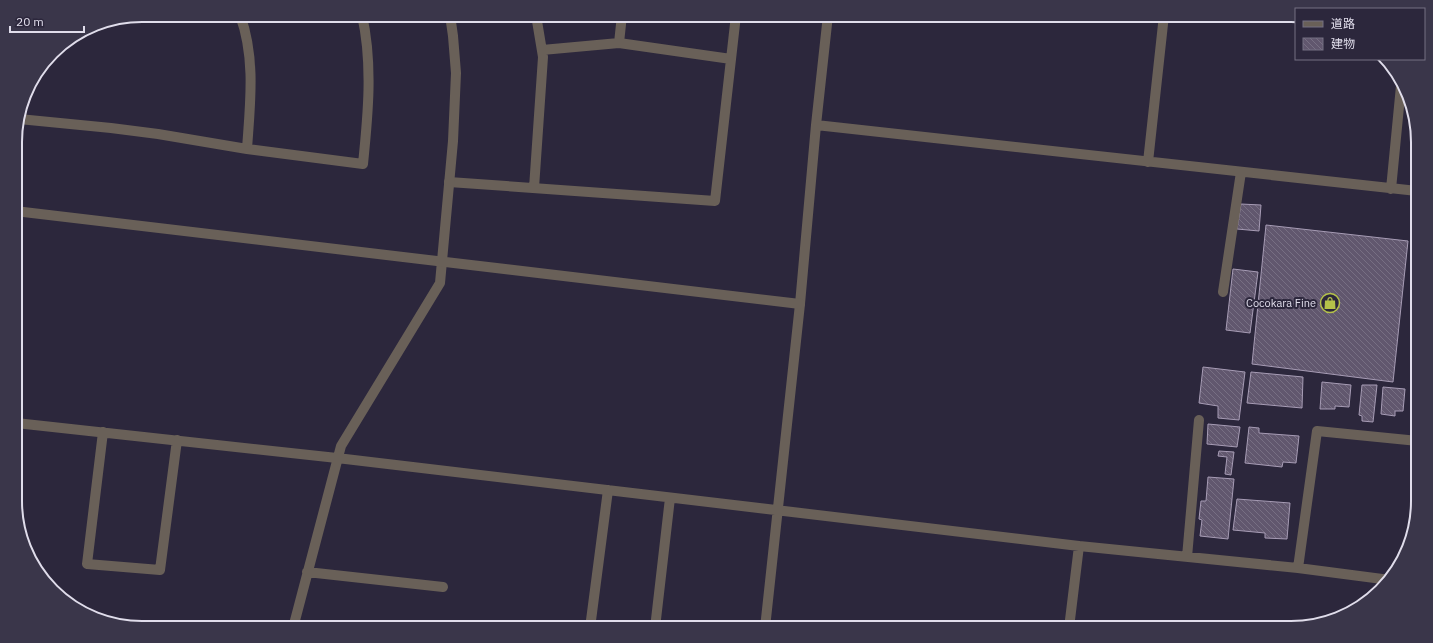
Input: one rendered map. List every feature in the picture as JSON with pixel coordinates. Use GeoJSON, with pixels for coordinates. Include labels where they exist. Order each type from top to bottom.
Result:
{"type":"FeatureCollection","features":[{"type":"Feature","properties":{"kind":"street"},"geometry":{"type":"LineString","coordinates":[[242,22],[248,48],[251,82],[247,149]]}},
{"type":"Feature","properties":{"kind":"street"},"geometry":{"type":"LineString","coordinates":[[24,119],[111,128],[247,149],[363,164],[368,105],[368,62],[364,22]]}},
{"type":"Feature","properties":{"kind":"street"},"geometry":{"type":"LineString","coordinates":[[295,621],[341,446],[440,283],[449,182],[456,73],[451,22]]}},
{"type":"Feature","properties":{"kind":"street"},"geometry":{"type":"LineString","coordinates":[[534,188],[543,57],[537,22]]}},
{"type":"Feature","properties":{"kind":"street"},"geometry":{"type":"LineString","coordinates":[[619,43],[621,22]]}},
{"type":"Feature","properties":{"kind":"street"},"geometry":{"type":"LineString","coordinates":[[449,182],[715,201],[735,22]]}},
{"type":"Feature","properties":{"kind":"street"},"geometry":{"type":"LineString","coordinates":[[767,621],[800,304],[816,125],[827,22]]}},
{"type":"Feature","properties":{"kind":"street"},"geometry":{"type":"LineString","coordinates":[[1148,162],[1163,22]]}},
{"type":"Feature","properties":{"kind":"street"},"geometry":{"type":"LineString","coordinates":[[542,50],[619,43],[731,59]]}},
{"type":"Feature","properties":{"kind":"street"},"geometry":{"type":"LineString","coordinates":[[1391,189],[1400,93]]}},
{"type":"Feature","properties":{"kind":"street"},"geometry":{"type":"LineString","coordinates":[[816,125],[1411,191]]}},
{"type":"Feature","properties":{"kind":"street"},"geometry":{"type":"LineString","coordinates":[[1224,292],[1241,172]]}},
{"type":"Feature","properties":{"kind":"street"},"geometry":{"type":"LineString","coordinates":[[22,212],[800,304]]}},
{"type":"Feature","properties":{"kind":"street"},"geometry":{"type":"LineString","coordinates":[[1187,557],[1199,420]]}},
{"type":"Feature","properties":{"kind":"street"},"geometry":{"type":"LineString","coordinates":[[22,424],[337,458],[1079,546],[1298,568],[1382,579]]}},
{"type":"Feature","properties":{"kind":"street"},"geometry":{"type":"LineString","coordinates":[[1298,568],[1317,431],[1411,440]]}},
{"type":"Feature","properties":{"kind":"street"},"geometry":{"type":"LineString","coordinates":[[103,432],[87,564],[160,570],[177,440]]}},
{"type":"Feature","properties":{"kind":"street"},"geometry":{"type":"LineString","coordinates":[[591,621],[608,490]]}},
{"type":"Feature","properties":{"kind":"street"},"geometry":{"type":"LineString","coordinates":[[656,621],[670,498]]}},
{"type":"Feature","properties":{"kind":"street"},"geometry":{"type":"LineString","coordinates":[[1070,621],[1079,546]]}},
{"type":"Feature","properties":{"kind":"street"},"geometry":{"type":"LineString","coordinates":[[307,572],[443,587]]}},
{"type":"Feature","properties":{"kind":"building"},"geometry":{"type":"Polygon","coordinates":[[[1241,204],[1261,205],[1259,231],[1237,229],[1241,204]]]}},
{"type":"Feature","properties":{"kind":"building","name":"Cocokara Fine"},"geometry":{"type":"Polygon","coordinates":[[[1266,225],[1408,241],[1393,382],[1252,364],[1266,225]]]}},
{"type":"Feature","properties":{"kind":"building"},"geometry":{"type":"Polygon","coordinates":[[[1233,269],[1258,272],[1250,333],[1226,330],[1233,269]]]}},
{"type":"Feature","properties":{"kind":"building"},"geometry":{"type":"Polygon","coordinates":[[[1203,367],[1245,372],[1239,420],[1218,418],[1218,406],[1199,403],[1203,367]]]}},
{"type":"Feature","properties":{"kind":"building"},"geometry":{"type":"Polygon","coordinates":[[[1251,372],[1303,377],[1302,408],[1247,403],[1251,372]]]}},
{"type":"Feature","properties":{"kind":"building"},"geometry":{"type":"Polygon","coordinates":[[[1322,382],[1351,385],[1349,407],[1335,406],[1335,409],[1320,409],[1322,382]]]}},
{"type":"Feature","properties":{"kind":"building"},"geometry":{"type":"Polygon","coordinates":[[[1362,385],[1377,385],[1373,422],[1362,421],[1362,416],[1359,415],[1362,385]]]}},
{"type":"Feature","properties":{"kind":"building"},"geometry":{"type":"Polygon","coordinates":[[[1383,387],[1405,389],[1403,411],[1395,411],[1395,416],[1381,414],[1383,387]]]}},
{"type":"Feature","properties":{"kind":"building"},"geometry":{"type":"Polygon","coordinates":[[[1208,424],[1240,427],[1237,447],[1207,444],[1208,424]]]}},
{"type":"Feature","properties":{"kind":"building"},"geometry":{"type":"Polygon","coordinates":[[[1249,427],[1259,428],[1259,433],[1299,436],[1296,463],[1283,462],[1282,467],[1245,463],[1249,427]]]}},
{"type":"Feature","properties":{"kind":"building"},"geometry":{"type":"Polygon","coordinates":[[[1219,451],[1234,452],[1231,475],[1225,474],[1227,457],[1218,456],[1219,451]]]}},
{"type":"Feature","properties":{"kind":"building"},"geometry":{"type":"Polygon","coordinates":[[[1208,477],[1234,479],[1228,539],[1200,536],[1202,520],[1199,519],[1201,501],[1206,501],[1208,477]]]}},
{"type":"Feature","properties":{"kind":"building"},"geometry":{"type":"Polygon","coordinates":[[[1237,499],[1290,503],[1287,539],[1265,538],[1265,533],[1233,530],[1237,499]]]}},
{"type":"Feature","properties":{"kind":"place","name":"Cocokara Fine"},"geometry":{"type":"Point","coordinates":[1330,303]}}]}
